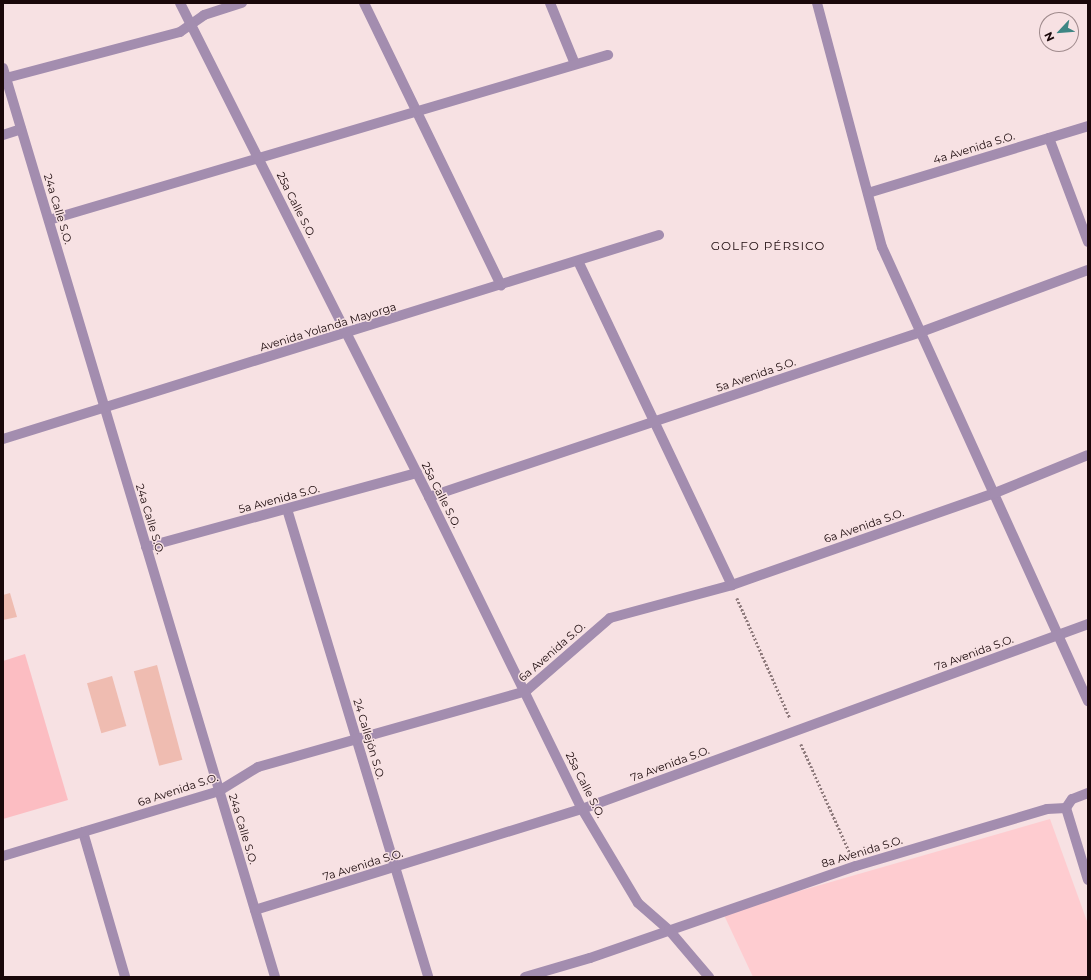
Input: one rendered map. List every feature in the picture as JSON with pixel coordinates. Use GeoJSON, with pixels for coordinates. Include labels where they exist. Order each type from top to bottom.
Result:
{"type":"FeatureCollection","features":[{"type":"Feature","properties":{"kind":"street","name":"25a Calle S.O."},"geometry":{"type":"LineString","coordinates":[[180,3],[348,334],[526,691],[582,809],[638,902],[669,930],[709,977]]}},
{"type":"Feature","properties":{"kind":"street"},"geometry":{"type":"LineString","coordinates":[[6,78],[180,32],[204,15],[242,3]]}},
{"type":"Feature","properties":{"kind":"street"},"geometry":{"type":"LineString","coordinates":[[364,3],[415,112],[502,285]]}},
{"type":"Feature","properties":{"kind":"street"},"geometry":{"type":"LineString","coordinates":[[550,3],[575,64]]}},
{"type":"Feature","properties":{"kind":"street"},"geometry":{"type":"LineString","coordinates":[[817,3],[882,247],[995,493],[1088,702]]}},
{"type":"Feature","properties":{"kind":"street"},"geometry":{"type":"LineString","coordinates":[[48,220],[608,55]]}},
{"type":"Feature","properties":{"kind":"street","name":"24a Calle S.O."},"geometry":{"type":"LineString","coordinates":[[3,68],[275,977]]}},
{"type":"Feature","properties":{"kind":"street","name":"4a Avenida S.O."},"geometry":{"type":"LineString","coordinates":[[868,192],[1088,126]]}},
{"type":"Feature","properties":{"kind":"street"},"geometry":{"type":"LineString","coordinates":[[3,135],[21,129]]}},
{"type":"Feature","properties":{"kind":"street"},"geometry":{"type":"LineString","coordinates":[[1049,138],[1088,242]]}},
{"type":"Feature","properties":{"kind":"street","name":"Avenida Yolanda Mayorga"},"geometry":{"type":"LineString","coordinates":[[3,439],[348,334],[659,235]]}},
{"type":"Feature","properties":{"kind":"street"},"geometry":{"type":"LineString","coordinates":[[578,261],[656,421],[732,585]]}},
{"type":"Feature","properties":{"kind":"street","name":"5a Avenida S.O."},"geometry":{"type":"LineString","coordinates":[[429,497],[920,332],[1088,270]]}},
{"type":"Feature","properties":{"kind":"street","name":"6a Avenida S.O."},"geometry":{"type":"LineString","coordinates":[[3,856],[219,791],[258,767],[526,691],[610,618],[732,585],[995,493],[1088,455]]}},
{"type":"Feature","properties":{"kind":"street","name":"5a Avenida S.O."},"geometry":{"type":"LineString","coordinates":[[146,547],[417,473]]}},
{"type":"Feature","properties":{"kind":"street","name":"24 Callejón S.O."},"geometry":{"type":"LineString","coordinates":[[287,509],[428,977]]}},
{"type":"Feature","properties":{"kind":"street","name":"7a Avenida S.O."},"geometry":{"type":"LineString","coordinates":[[255,910],[582,809],[1088,624]]}},
{"type":"Feature","properties":{"kind":"street"},"geometry":{"type":"LineString","coordinates":[[1088,793],[1072,800],[1066,808],[1088,879]]}},
{"type":"Feature","properties":{"kind":"street","name":"8a Avenida S.O."},"geometry":{"type":"LineString","coordinates":[[525,977],[669,930],[856,866],[1047,809],[1066,808]]}},
{"type":"Feature","properties":{"kind":"street"},"geometry":{"type":"LineString","coordinates":[[83,832],[125,977]]}},
{"type":"Feature","properties":{"kind":"path"},"geometry":{"type":"LineString","coordinates":[[732,585],[856,866]]}},
{"type":"Feature","properties":{"kind":"shaded area"},"geometry":{"type":"Polygon","coordinates":[[[25,654],[68,800],[3,819],[3,661],[25,654]]]}},
{"type":"Feature","properties":{"kind":"shaded area"},"geometry":{"type":"Polygon","coordinates":[[[1050,819],[1088,924],[1088,977],[753,977],[723,913],[1050,819]]]}},
{"type":"Feature","properties":{"kind":"building"},"geometry":{"type":"Polygon","coordinates":[[[10,593],[17,617],[3,620],[3,595],[10,593]]]}},
{"type":"Feature","properties":{"kind":"building"},"geometry":{"type":"Polygon","coordinates":[[[157,665],[182,760],[159,766],[134,671],[157,665]]]}},
{"type":"Feature","properties":{"kind":"building"},"geometry":{"type":"Polygon","coordinates":[[[112,676],[126,726],[101,733],[87,683],[112,676]]]}},
{"type":"Feature","properties":{"kind":"district","name":"GOLFO PÉRSICO"},"geometry":{"type":"Point","coordinates":[768,246]}}]}
